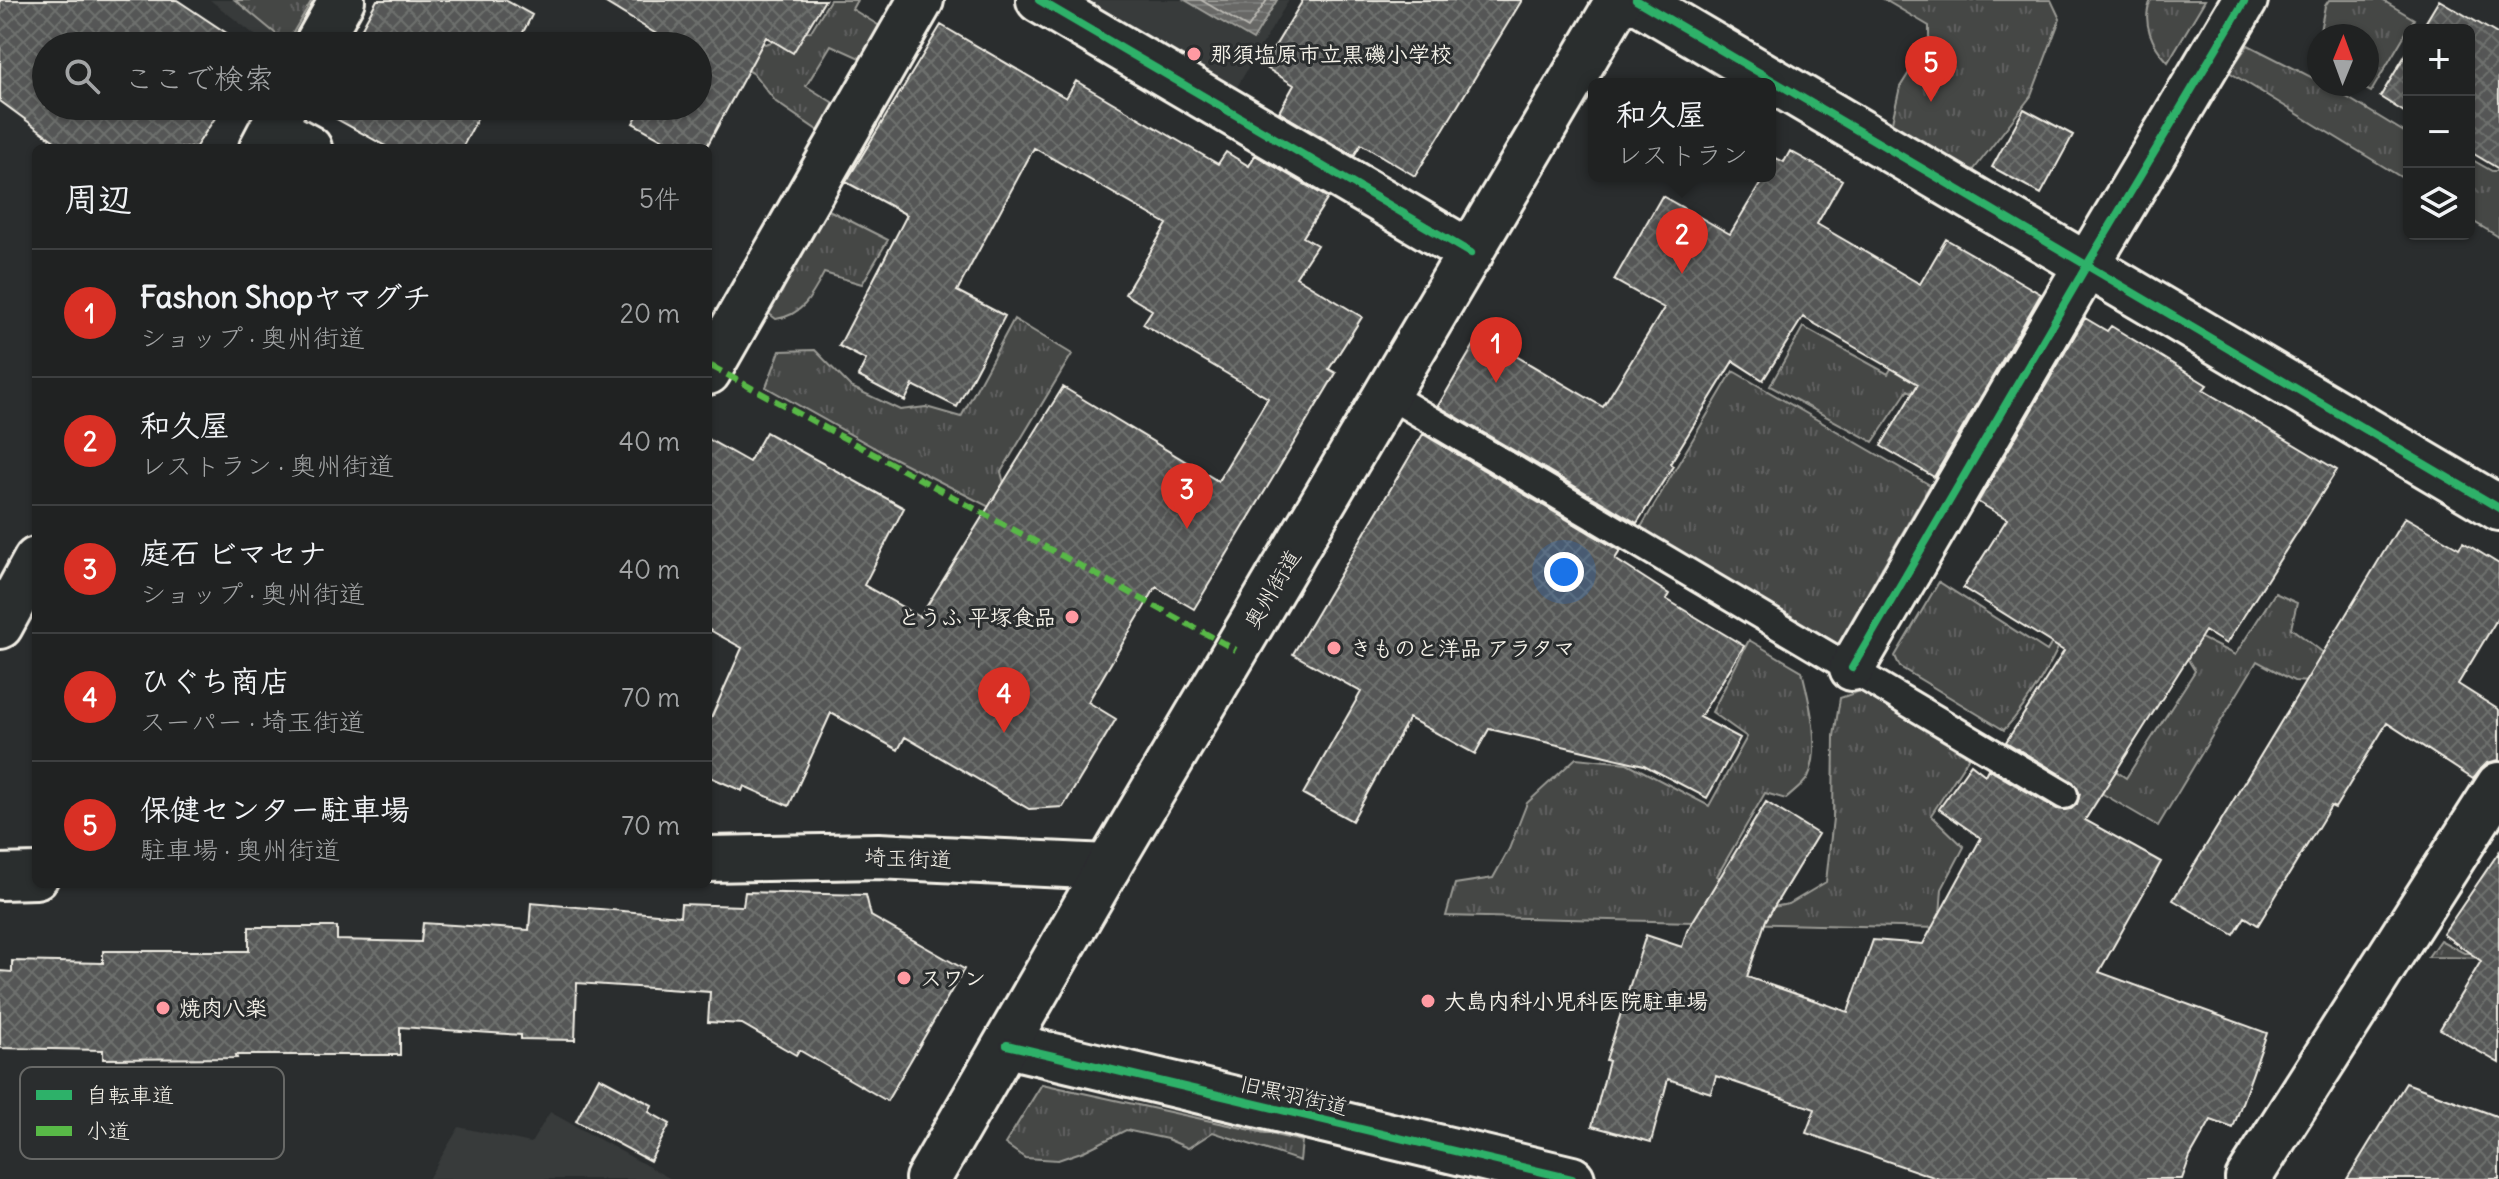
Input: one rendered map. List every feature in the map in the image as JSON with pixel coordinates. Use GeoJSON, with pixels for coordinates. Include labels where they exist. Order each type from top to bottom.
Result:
{"type":"FeatureCollection","features":[{"type":"Feature","properties":{"kind":"street"},"geometry":{"type":"LineString","coordinates":[[324,32],[342,0]]}},
{"type":"Feature","properties":{"kind":"street"},"geometry":{"type":"LineString","coordinates":[[712,363],[921,0]]}},
{"type":"Feature","properties":{"kind":"street"},"geometry":{"type":"LineString","coordinates":[[1039,0],[1471,253]]}},
{"type":"Feature","properties":{"kind":"street","name":"奥州街道"},"geometry":{"type":"LineString","coordinates":[[928,1179],[1108,867],[1619,0]]}},
{"type":"Feature","properties":{"kind":"street"},"geometry":{"type":"LineString","coordinates":[[1636,0],[1769,78]]}},
{"type":"Feature","properties":{"kind":"street"},"geometry":{"type":"LineString","coordinates":[[1852,668],[2245,0]]}},
{"type":"Feature","properties":{"kind":"street"},"geometry":{"type":"LineString","coordinates":[[1776,82],[2499,508]]}},
{"type":"Feature","properties":{"kind":"street"},"geometry":{"type":"LineString","coordinates":[[0,626],[32,567]]}},
{"type":"Feature","properties":{"kind":"street"},"geometry":{"type":"LineString","coordinates":[[2248,1179],[2499,785]]}},
{"type":"Feature","properties":{"kind":"street","name":"埼玉街道"},"geometry":{"type":"LineString","coordinates":[[712,859],[878,856],[1108,867]]}},
{"type":"Feature","properties":{"kind":"street"},"geometry":{"type":"LineString","coordinates":[[0,877],[32,876]]}},
{"type":"Feature","properties":{"kind":"street","name":"旧黒羽街道"},"geometry":{"type":"LineString","coordinates":[[1007,1045],[1572,1179]]}},
{"type":"Feature","properties":{"kind":"lane"},"geometry":{"type":"LineString","coordinates":[[1387,394],[2064,795]]}},
{"type":"Feature","properties":{"kind":"shaded area"},"geometry":{"type":"Polygon","coordinates":[[[210,0],[342,0],[324,32],[251,32],[210,0]]]}},
{"type":"Feature","properties":{"kind":"shaded area","name":"那須塩原市立黒磯小学校"},"geometry":{"type":"Polygon","coordinates":[[[1039,0],[1289,0],[1225,107],[1039,0]]]}},
{"type":"Feature","properties":{"kind":"shaded area"},"geometry":{"type":"Polygon","coordinates":[[[550,1112],[671,1179],[428,1179],[459,1127],[531,1143],[550,1112]]]}},
{"type":"Feature","properties":{"kind":"green space"},"geometry":{"type":"Polygon","coordinates":[[[235,0],[312,0],[293,32],[274,32],[235,0]]]}},
{"type":"Feature","properties":{"kind":"green space"},"geometry":{"type":"Polygon","coordinates":[[[701,0],[765,44],[811,31],[830,0],[857,0],[852,9],[883,28],[864,60],[831,45],[806,86],[840,107],[823,134],[776,102],[753,73],[712,51],[712,32],[678,32],[667,26],[701,0]]]}},
{"type":"Feature","properties":{"kind":"green space"},"geometry":{"type":"Polygon","coordinates":[[[1885,0],[2051,0],[2060,19],[2031,96],[1972,172],[1891,126],[1900,87],[1929,41],[1929,26],[1885,0]]]}},
{"type":"Feature","properties":{"kind":"green space"},"geometry":{"type":"Polygon","coordinates":[[[2151,0],[2205,0],[2168,62],[2150,33],[2147,17],[2151,0]]]}},
{"type":"Feature","properties":{"kind":"green space"},"geometry":{"type":"Polygon","coordinates":[[[2329,0],[2382,0],[2414,19],[2411,24],[2403,24],[2403,38],[2379,78],[2379,24],[2321,24],[2329,0]]]}},
{"type":"Feature","properties":{"kind":"green space"},"geometry":{"type":"Polygon","coordinates":[[[2248,45],[2307,75],[2307,96],[2345,96],[2403,131],[2403,178],[2229,72],[2248,45]]]}},
{"type":"Feature","properties":{"kind":"green space"},"geometry":{"type":"Polygon","coordinates":[[[2475,161],[2492,171],[2499,171],[2499,237],[2475,223],[2475,161]]]}},
{"type":"Feature","properties":{"kind":"green space"},"geometry":{"type":"Polygon","coordinates":[[[815,203],[888,240],[862,284],[824,273],[811,297],[800,309],[776,319],[756,304],[815,203]]]}},
{"type":"Feature","properties":{"kind":"green space"},"geometry":{"type":"Polygon","coordinates":[[[1014,319],[1072,354],[1001,472],[1006,491],[1083,555],[884,453],[766,387],[780,351],[815,350],[851,387],[900,410],[926,407],[961,417],[1014,319]]]}},
{"type":"Feature","properties":{"kind":"green space"},"geometry":{"type":"Polygon","coordinates":[[[1803,327],[1888,374],[1909,338],[1963,421],[1908,390],[1873,442],[1770,386],[1803,327]]]}},
{"type":"Feature","properties":{"kind":"green space"},"geometry":{"type":"Polygon","coordinates":[[[1733,371],[1930,485],[1838,644],[1640,529],[1733,371]]]}},
{"type":"Feature","properties":{"kind":"green space"},"geometry":{"type":"Polygon","coordinates":[[[2089,579],[2042,678],[2004,730],[1900,667],[1895,656],[1939,582],[2047,651],[2089,579]]]}},
{"type":"Feature","properties":{"kind":"green space"},"geometry":{"type":"Polygon","coordinates":[[[2275,593],[2297,603],[2291,628],[2325,654],[2312,682],[2294,681],[2257,661],[2158,826],[2091,787],[2106,764],[2126,778],[2195,671],[2187,658],[2199,637],[2235,655],[2275,593]]]}},
{"type":"Feature","properties":{"kind":"green space"},"geometry":{"type":"Polygon","coordinates":[[[1749,640],[1802,671],[1813,724],[1814,752],[1808,777],[1786,799],[1765,793],[1717,876],[1767,908],[1789,904],[1826,882],[1833,818],[1834,736],[1840,698],[1860,691],[1969,757],[1931,815],[1964,847],[1942,889],[1939,928],[1446,916],[1455,884],[1493,878],[1509,849],[1527,803],[1576,758],[1627,763],[1709,806],[1747,737],[1712,712],[1749,640]]]}},
{"type":"Feature","properties":{"kind":"green space"},"geometry":{"type":"Polygon","coordinates":[[[2440,940],[2464,953],[2499,953],[2499,958],[2428,957],[2440,940]]]}},
{"type":"Feature","properties":{"kind":"green space"},"geometry":{"type":"Polygon","coordinates":[[[1042,1084],[1302,1141],[1300,1161],[1213,1132],[1188,1148],[1167,1139],[1126,1130],[1058,1160],[1025,1158],[1005,1144],[1042,1084]]]}},
{"type":"Feature","properties":{"kind":"water"},"geometry":{"type":"Polygon","coordinates":[[[1185,0],[1277,0],[1253,40],[1185,0]]]}},
{"type":"Feature","properties":{"kind":"building"},"geometry":{"type":"Polygon","coordinates":[[[0,0],[177,0],[225,32],[32,32],[32,120],[214,120],[198,144],[59,144],[0,101],[0,0]]]}},
{"type":"Feature","properties":{"kind":"building"},"geometry":{"type":"Polygon","coordinates":[[[377,0],[505,0],[532,15],[523,32],[360,32],[377,0]]]}},
{"type":"Feature","properties":{"kind":"building"},"geometry":{"type":"Polygon","coordinates":[[[601,0],[825,0],[793,53],[766,37],[708,144],[671,144],[633,123],[635,120],[712,120],[712,32],[653,32],[601,0]]]}},
{"type":"Feature","properties":{"kind":"building"},"geometry":{"type":"Polygon","coordinates":[[[1303,0],[1522,0],[1415,176],[1361,144],[1354,156],[1279,112],[1294,85],[1263,66],[1303,0]]]}},
{"type":"Feature","properties":{"kind":"building"},"geometry":{"type":"Polygon","coordinates":[[[2439,0],[2499,35],[2499,169],[2475,155],[2475,24],[2425,24],[2439,0]]]}},
{"type":"Feature","properties":{"kind":"building"},"geometry":{"type":"Polygon","coordinates":[[[941,25],[1066,98],[1076,81],[1218,164],[1226,152],[1249,166],[1255,155],[1328,198],[1303,237],[1317,245],[1296,277],[1362,317],[1329,369],[1336,373],[1194,609],[1156,587],[1088,702],[1116,719],[1063,807],[1029,809],[905,737],[898,750],[831,713],[789,806],[744,786],[742,791],[712,778],[712,716],[742,648],[712,631],[712,441],[749,462],[766,432],[904,508],[864,585],[920,617],[1063,387],[1218,481],[1268,398],[1143,324],[1152,310],[1125,294],[1167,224],[1034,148],[957,291],[1005,316],[957,407],[913,385],[905,401],[858,376],[866,360],[839,346],[907,215],[846,182],[941,25]]]}},
{"type":"Feature","properties":{"kind":"building"},"geometry":{"type":"Polygon","coordinates":[[[2403,59],[2403,111],[2380,97],[2403,59]]]}},
{"type":"Feature","properties":{"kind":"building"},"geometry":{"type":"Polygon","coordinates":[[[2024,109],[2073,135],[2041,194],[1992,167],[2024,109]]]}},
{"type":"Feature","properties":{"kind":"building"},"geometry":{"type":"Polygon","coordinates":[[[339,120],[477,120],[464,144],[382,144],[339,120]]]}},
{"type":"Feature","properties":{"kind":"building"},"geometry":{"type":"Polygon","coordinates":[[[1790,151],[1842,180],[1817,224],[1920,284],[1946,239],[2041,294],[1934,477],[1881,446],[1918,384],[1803,317],[1763,380],[1733,361],[1637,523],[1438,406],[1480,335],[1603,407],[1664,308],[1614,280],[1662,196],[1730,234],[1761,182],[1776,182],[1776,158],[1784,162],[1790,151]]]}},
{"type":"Feature","properties":{"kind":"building"},"geometry":{"type":"Polygon","coordinates":[[[2085,318],[2107,331],[2111,326],[2207,385],[2203,390],[2337,470],[2226,644],[2205,631],[2085,820],[2161,862],[2099,972],[2267,1033],[2233,1128],[2211,1120],[2190,1157],[2182,1179],[1939,1179],[1806,1133],[1815,1109],[1716,1076],[1711,1093],[1668,1079],[1651,1142],[1592,1126],[1609,1061],[1606,1060],[1646,935],[1682,947],[1687,931],[1766,802],[1818,834],[1766,920],[1747,977],[1848,1012],[1873,940],[1923,944],[1981,838],[1939,809],[1971,764],[1985,775],[1988,769],[2057,809],[2071,809],[2077,804],[2080,794],[2073,782],[2006,742],[2064,651],[1963,588],[2007,519],[1978,502],[2085,318]]]}},
{"type":"Feature","properties":{"kind":"building"},"geometry":{"type":"Polygon","coordinates":[[[1423,434],[1620,551],[1615,559],[1669,594],[1666,599],[1744,646],[1700,717],[1740,738],[1707,798],[1644,765],[1489,729],[1475,754],[1409,718],[1352,821],[1303,794],[1361,692],[1293,654],[1423,434]]]}},
{"type":"Feature","properties":{"kind":"building"},"geometry":{"type":"Polygon","coordinates":[[[2405,517],[2459,548],[2463,542],[2499,564],[2499,616],[2458,684],[2499,710],[2499,760],[2487,763],[2473,779],[2387,723],[2335,808],[2331,806],[2258,925],[2245,917],[2234,935],[2173,900],[2405,517]]]}},
{"type":"Feature","properties":{"kind":"building"},"geometry":{"type":"Polygon","coordinates":[[[2499,852],[2499,1063],[2440,1029],[2481,961],[2443,934],[2499,852]]]}},
{"type":"Feature","properties":{"kind":"building"},"geometry":{"type":"Polygon","coordinates":[[[745,892],[866,895],[871,916],[964,969],[887,1101],[799,1050],[796,1055],[742,1024],[708,1022],[710,992],[577,983],[575,1040],[521,1039],[521,1035],[400,1027],[400,1055],[103,1059],[103,1050],[0,1048],[0,971],[12,972],[12,961],[103,963],[103,951],[249,951],[249,927],[337,927],[337,940],[421,942],[423,923],[529,930],[531,903],[680,916],[681,904],[743,906],[745,892]]]}},
{"type":"Feature","properties":{"kind":"building"},"geometry":{"type":"Polygon","coordinates":[[[599,1077],[652,1105],[649,1112],[670,1124],[650,1161],[576,1121],[599,1077]]]}},
{"type":"Feature","properties":{"kind":"building"},"geometry":{"type":"Polygon","coordinates":[[[2406,1083],[2499,1117],[2499,1179],[2347,1179],[2406,1083]]]}},
{"type":"Feature","properties":{"kind":"marked path"},"geometry":{"type":"LineString","coordinates":[[712,367],[1236,650]]}},
{"type":"Feature","properties":{"kind":"cycle path"},"geometry":{"type":"LineString","coordinates":[[1039,0],[1471,253]]}},
{"type":"Feature","properties":{"kind":"cycle path"},"geometry":{"type":"LineString","coordinates":[[1636,0],[1769,78]]}},
{"type":"Feature","properties":{"kind":"cycle path"},"geometry":{"type":"LineString","coordinates":[[1852,668],[2245,0]]}},
{"type":"Feature","properties":{"kind":"cycle path"},"geometry":{"type":"LineString","coordinates":[[1776,82],[2499,508]]}},
{"type":"Feature","properties":{"kind":"cycle path"},"geometry":{"type":"LineString","coordinates":[[1007,1045],[1572,1179]]}},
{"type":"Feature","properties":{"kind":"place","name":"那須塩原市立黒磯小学校"},"geometry":{"type":"Point","coordinates":[1194,54]}},
{"type":"Feature","properties":{"kind":"place","name":"保健センター駐車場"},"geometry":{"type":"Point","coordinates":[1931,102]}},
{"type":"Feature","properties":{"kind":"place","name":"和久屋"},"geometry":{"type":"Point","coordinates":[1682,274]}},
{"type":"Feature","properties":{"kind":"place","name":"Fashon Shopヤマグチ"},"geometry":{"type":"Point","coordinates":[1496,383]}},
{"type":"Feature","properties":{"kind":"place","name":"庭石 ビマセナ"},"geometry":{"type":"Point","coordinates":[1187,529]}},
{"type":"Feature","properties":{"kind":"place","name":"とうふ 平塚食品"},"geometry":{"type":"Point","coordinates":[1072,617]}},
{"type":"Feature","properties":{"kind":"place","name":"きものと洋品 アラタマ"},"geometry":{"type":"Point","coordinates":[1334,648]}},
{"type":"Feature","properties":{"kind":"place","name":"ひぐち商店"},"geometry":{"type":"Point","coordinates":[1004,733]}},
{"type":"Feature","properties":{"kind":"place","name":"スワン"},"geometry":{"type":"Point","coordinates":[904,978]}},
{"type":"Feature","properties":{"kind":"place","name":"大島内科小児科医院駐車場"},"geometry":{"type":"Point","coordinates":[1428,1001]}},
{"type":"Feature","properties":{"kind":"place","name":"焼肉八楽"},"geometry":{"type":"Point","coordinates":[163,1008]}}]}
